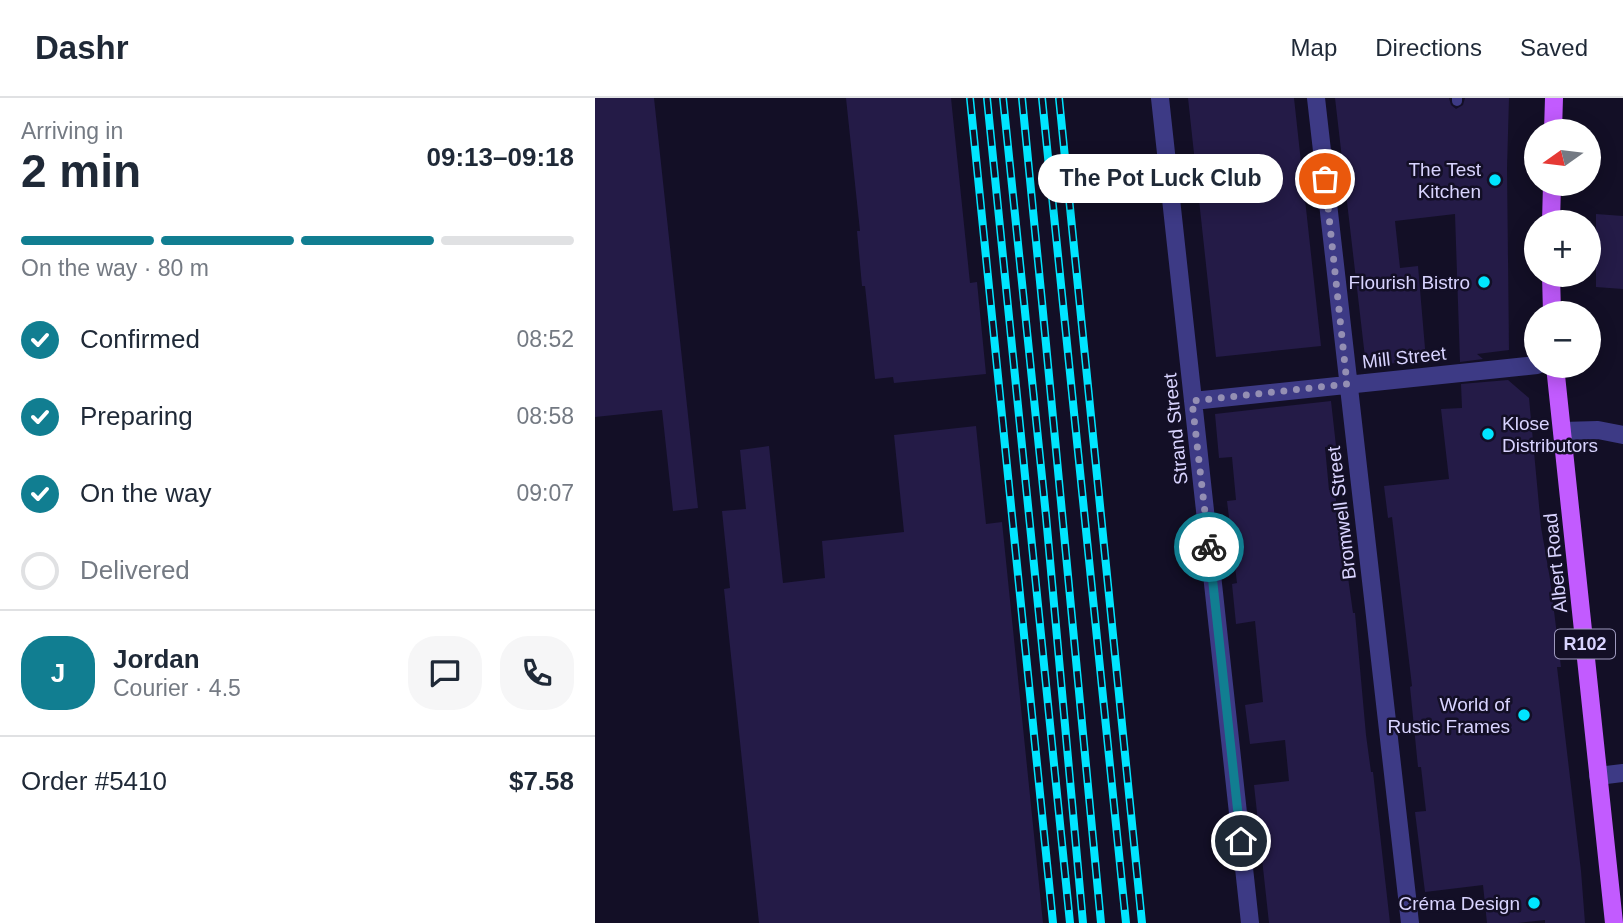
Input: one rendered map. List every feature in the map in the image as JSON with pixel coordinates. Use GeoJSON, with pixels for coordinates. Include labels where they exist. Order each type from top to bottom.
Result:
{"type":"FeatureCollection","features":[{"type":"Feature","properties":{"kind":"main road"},"geometry":{"type":"LineString","coordinates":[[1553,98],[1553,119]]}},
{"type":"Feature","properties":{"kind":"main road","name":"Albert Road"},"geometry":{"type":"LineString","coordinates":[[1556,378],[1615,923]]}},
{"type":"Feature","properties":{"kind":"street","name":"Strand Street"},"geometry":{"type":"LineString","coordinates":[[1160,98],[1250,923]]}},
{"type":"Feature","properties":{"kind":"street","name":"Bromwell Street"},"geometry":{"type":"LineString","coordinates":[[1316,98],[1410,923]]}},
{"type":"Feature","properties":{"kind":"street","name":"Mill Street"},"geometry":{"type":"LineString","coordinates":[[1192,401],[1524,366]]}},
{"type":"Feature","properties":{"kind":"street"},"geometry":{"type":"LineString","coordinates":[[1562,431],[1598,430],[1623,435]]}},
{"type":"Feature","properties":{"kind":"street"},"geometry":{"type":"LineString","coordinates":[[1598,776],[1623,773]]}},
{"type":"Feature","properties":{"kind":"building"},"geometry":{"type":"Polygon","coordinates":[[[595,98],[654,98],[698,508],[673,511],[662,410],[595,417],[595,98]]]}},
{"type":"Feature","properties":{"kind":"building"},"geometry":{"type":"Polygon","coordinates":[[[846,98],[951,98],[970,283],[977,282],[986,374],[894,383],[893,377],[875,379],[865,286],[862,286],[857,231],[860,231],[846,98]]]}},
{"type":"Feature","properties":{"kind":"building"},"geometry":{"type":"Polygon","coordinates":[[[1188,98],[1294,98],[1321,346],[1216,357],[1188,98]]]}},
{"type":"Feature","properties":{"kind":"building"},"geometry":{"type":"Polygon","coordinates":[[[1335,98],[1449,98],[1456,109],[1463,105],[1465,98],[1509,98],[1509,350],[1477,354],[1483,359],[1460,362],[1455,214],[1395,221],[1400,268],[1418,266],[1426,360],[1366,366],[1335,98]]]}},
{"type":"Feature","properties":{"kind":"building"},"geometry":{"type":"Polygon","coordinates":[[[1601,214],[1623,216],[1623,289],[1596,287],[1601,287],[1601,214]]]}},
{"type":"Feature","properties":{"kind":"building"},"geometry":{"type":"Polygon","coordinates":[[[1508,380],[1529,398],[1541,527],[1561,667],[1557,667],[1585,923],[1545,923],[1545,920],[1487,923],[1483,885],[1425,892],[1415,812],[1426,811],[1421,767],[1418,767],[1412,686],[1392,517],[1388,518],[1384,486],[1449,479],[1441,409],[1462,408],[1461,384],[1508,380]]]}},
{"type":"Feature","properties":{"kind":"building"},"geometry":{"type":"Polygon","coordinates":[[[1331,401],[1336,446],[1325,447],[1329,490],[1335,490],[1343,571],[1347,570],[1355,613],[1366,735],[1373,772],[1390,923],[1269,923],[1254,785],[1289,781],[1285,740],[1250,744],[1245,705],[1263,702],[1255,621],[1236,624],[1232,584],[1237,583],[1227,501],[1236,500],[1232,457],[1219,458],[1215,414],[1331,401]]]}},
{"type":"Feature","properties":{"kind":"building"},"geometry":{"type":"Polygon","coordinates":[[[976,426],[986,524],[1002,522],[1043,923],[759,923],[724,589],[730,588],[722,511],[746,509],[740,450],[769,446],[783,583],[825,578],[822,541],[904,532],[894,435],[976,426]]]}},
{"type":"Feature","properties":{"kind":"railway"},"geometry":{"type":"LineString","coordinates":[[970,98],[1053,923]]}},
{"type":"Feature","properties":{"kind":"railway"},"geometry":{"type":"LineString","coordinates":[[987,98],[1070,923]]}},
{"type":"Feature","properties":{"kind":"railway"},"geometry":{"type":"LineString","coordinates":[[1003,98],[1046,516],[1083,923]]}},
{"type":"Feature","properties":{"kind":"railway"},"geometry":{"type":"LineString","coordinates":[[1022,98],[1101,923]]}},
{"type":"Feature","properties":{"kind":"railway"},"geometry":{"type":"LineString","coordinates":[[1042,98],[1126,923]]}},
{"type":"Feature","properties":{"kind":"railway"},"geometry":{"type":"LineString","coordinates":[[1059,98],[1142,923]]}},
{"type":"Feature","properties":{"kind":"way so far"},"geometry":{"type":"LineString","coordinates":[[1209,547],[1192,401],[1347,384],[1325,179]]}},
{"type":"Feature","properties":{"kind":"place","name":"The Pot Luck Club"},"geometry":{"type":"Point","coordinates":[1325,179]}},
{"type":"Feature","properties":{"kind":"place","name":"The Test Kitchen"},"geometry":{"type":"Point","coordinates":[1495,180]}},
{"type":"Feature","properties":{"kind":"place","name":"Flourish Bistro"},"geometry":{"type":"Point","coordinates":[1484,282]}},
{"type":"Feature","properties":{"kind":"place","name":"Klose Distributors"},"geometry":{"type":"Point","coordinates":[1488,434]}},
{"type":"Feature","properties":{"kind":"place","name":"World of Rustic Frames"},"geometry":{"type":"Point","coordinates":[1524,715]}},
{"type":"Feature","properties":{"kind":"place","name":"Créma Design"},"geometry":{"type":"Point","coordinates":[1534,903]}},
{"type":"Feature","properties":{"kind":"route"},"geometry":{"type":"LineString","coordinates":[[1209,547],[1241,841]]}}]}
